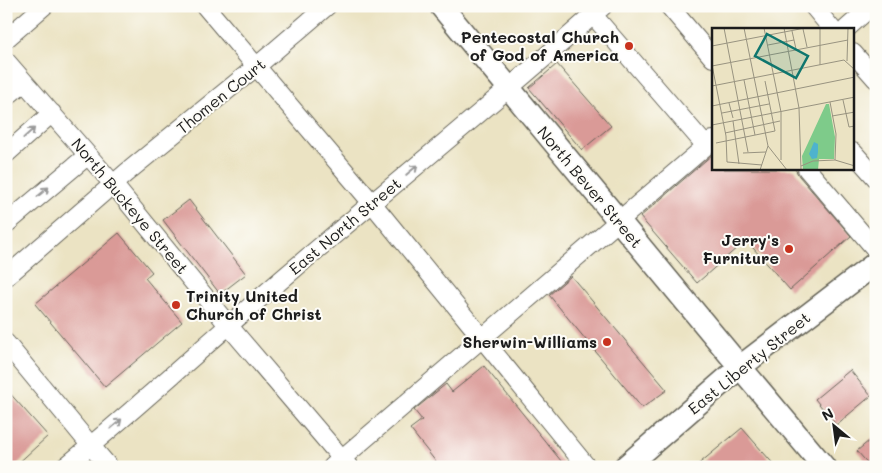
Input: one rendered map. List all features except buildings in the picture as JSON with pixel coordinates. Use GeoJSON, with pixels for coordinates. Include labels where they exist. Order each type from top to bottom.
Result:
{"type":"FeatureCollection","features":[{"type":"Feature","properties":{"kind":"main road","name":"North Bever Street"},"geometry":{"type":"LineString","coordinates":[[441,6],[819,464]]}},
{"type":"Feature","properties":{"kind":"main road","name":"East Liberty Street"},"geometry":{"type":"LineString","coordinates":[[624,467],[740,367],[876,263]]}},
{"type":"Feature","properties":{"kind":"street"},"geometry":{"type":"LineString","coordinates":[[6,39],[44,6]]}},
{"type":"Feature","properties":{"kind":"street"},"geometry":{"type":"LineString","coordinates":[[205,6],[372,203],[587,467]]}},
{"type":"Feature","properties":{"kind":"street","name":"Thomen Court"},"geometry":{"type":"LineString","coordinates":[[6,277],[327,6]]}},
{"type":"Feature","properties":{"kind":"street"},"geometry":{"type":"LineString","coordinates":[[669,6],[712,57]]}},
{"type":"Feature","properties":{"kind":"street"},"geometry":{"type":"LineString","coordinates":[[813,6],[831,28]]}},
{"type":"Feature","properties":{"kind":"street"},"geometry":{"type":"LineString","coordinates":[[847,28],[872,6]]}},
{"type":"Feature","properties":{"kind":"street"},"geometry":{"type":"LineString","coordinates":[[341,464],[482,339],[710,143],[598,10]]}},
{"type":"Feature","properties":{"kind":"street","name":"East North Street"},"geometry":{"type":"LineString","coordinates":[[65,467],[228,325],[509,89],[598,10]]}},
{"type":"Feature","properties":{"kind":"street"},"geometry":{"type":"LineString","coordinates":[[854,54],[876,79]]}},
{"type":"Feature","properties":{"kind":"street","name":"North Buckeye Street"},"geometry":{"type":"LineString","coordinates":[[6,61],[114,184],[341,464]]}},
{"type":"Feature","properties":{"kind":"street"},"geometry":{"type":"LineString","coordinates":[[6,98],[24,82]]}},
{"type":"Feature","properties":{"kind":"street"},"geometry":{"type":"LineString","coordinates":[[6,154],[52,113]]}},
{"type":"Feature","properties":{"kind":"street"},"geometry":{"type":"LineString","coordinates":[[854,153],[876,178]]}},
{"type":"Feature","properties":{"kind":"street"},"geometry":{"type":"LineString","coordinates":[[6,224],[88,155]]}},
{"type":"Feature","properties":{"kind":"street"},"geometry":{"type":"LineString","coordinates":[[808,170],[876,250]]}},
{"type":"Feature","properties":{"kind":"street"},"geometry":{"type":"LineString","coordinates":[[6,343],[109,467]]}},
{"type":"Feature","properties":{"kind":"place","name":"Pentecostal Church of God of America"},"geometry":{"type":"Point","coordinates":[629,46]}},
{"type":"Feature","properties":{"kind":"place","name":"Jerry's Furniture"},"geometry":{"type":"Point","coordinates":[789,249]}},
{"type":"Feature","properties":{"kind":"place","name":"Trinity United Church of Christ"},"geometry":{"type":"Point","coordinates":[176,305]}},
{"type":"Feature","properties":{"kind":"place","name":"Sherwin-Williams"},"geometry":{"type":"Point","coordinates":[607,342]}}]}
